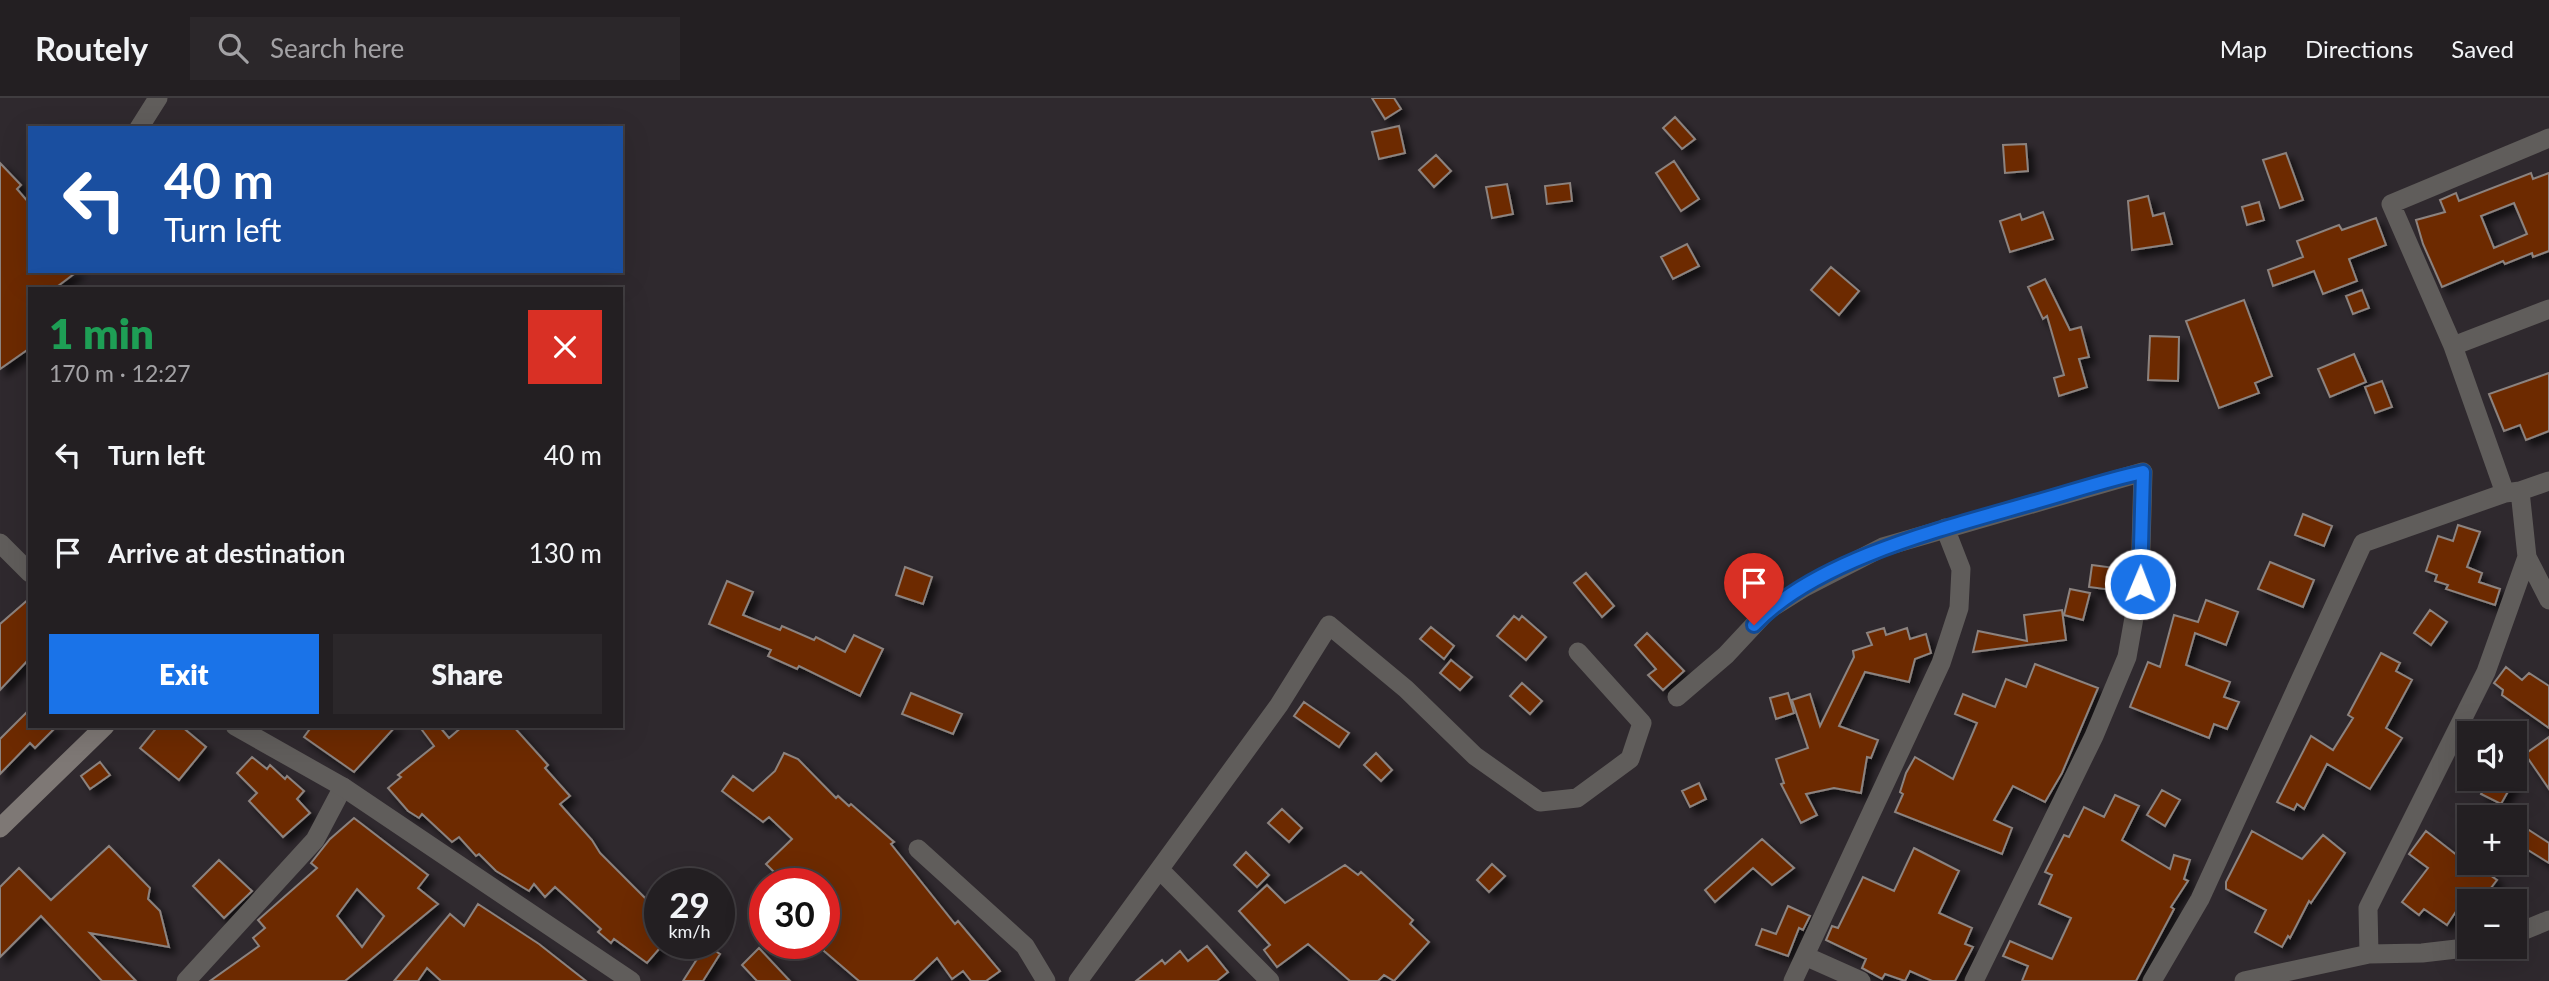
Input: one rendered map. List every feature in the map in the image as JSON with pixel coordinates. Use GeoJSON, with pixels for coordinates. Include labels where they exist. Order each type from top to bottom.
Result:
{"type":"FeatureCollection","features":[{"type":"Feature","properties":{"kind":"main road"},"geometry":{"type":"LineString","coordinates":[[2,821],[103,728]]}},
{"type":"Feature","properties":{"kind":"street"},"geometry":{"type":"LineString","coordinates":[[140,126],[158,98]]}},
{"type":"Feature","properties":{"kind":"street"},"geometry":{"type":"LineString","coordinates":[[2549,138],[2392,204],[2512,492],[2527,556],[2549,600]]}},
{"type":"Feature","properties":{"kind":"street"},"geometry":{"type":"LineString","coordinates":[[2453,346],[2549,309]]}},
{"type":"Feature","properties":{"kind":"street"},"geometry":{"type":"LineString","coordinates":[[1678,697],[1726,655],[1769,610],[1796,592],[1883,547],[2143,472],[2140,584],[2127,657],[2094,736],[1974,981]]}},
{"type":"Feature","properties":{"kind":"street"},"geometry":{"type":"LineString","coordinates":[[2152,981],[2200,899],[2363,543],[2549,481]]}},
{"type":"Feature","properties":{"kind":"street"},"geometry":{"type":"LineString","coordinates":[[1793,981],[1941,663],[1959,608],[1961,569],[1945,528]]}},
{"type":"Feature","properties":{"kind":"street"},"geometry":{"type":"LineString","coordinates":[[0,542],[28,571]]}},
{"type":"Feature","properties":{"kind":"street"},"geometry":{"type":"LineString","coordinates":[[2369,954],[2368,908],[2486,673],[2527,556]]}},
{"type":"Feature","properties":{"kind":"street"},"geometry":{"type":"LineString","coordinates":[[1078,981],[1161,872],[1279,705],[1329,625],[1406,689],[1475,756],[1540,802],[1577,798],[1630,759],[1642,723],[1578,652]]}},
{"type":"Feature","properties":{"kind":"street"},"geometry":{"type":"LineString","coordinates":[[238,728],[343,787],[631,981]]}},
{"type":"Feature","properties":{"kind":"street"},"geometry":{"type":"LineString","coordinates":[[186,981],[315,840],[343,787]]}},
{"type":"Feature","properties":{"kind":"street"},"geometry":{"type":"LineString","coordinates":[[918,849],[1026,946],[1046,981]]}},
{"type":"Feature","properties":{"kind":"street"},"geometry":{"type":"LineString","coordinates":[[1161,872],[1270,981]]}},
{"type":"Feature","properties":{"kind":"street"},"geometry":{"type":"LineString","coordinates":[[2527,929],[2549,920]]}},
{"type":"Feature","properties":{"kind":"street"},"geometry":{"type":"LineString","coordinates":[[2244,981],[2369,954],[2457,949]]}},
{"type":"Feature","properties":{"kind":"street"},"geometry":{"type":"LineString","coordinates":[[1805,956],[1861,981]]}},
{"type":"Feature","properties":{"kind":"building"},"geometry":{"type":"Polygon","coordinates":[[[1372,98],[1394,98],[1401,109],[1385,119],[1372,98]]]}},
{"type":"Feature","properties":{"kind":"building"},"geometry":{"type":"Polygon","coordinates":[[[1675,117],[1695,139],[1682,149],[1663,128],[1675,117]]]}},
{"type":"Feature","properties":{"kind":"building"},"geometry":{"type":"Polygon","coordinates":[[[1399,126],[1405,153],[1379,159],[1372,132],[1399,126]]]}},
{"type":"Feature","properties":{"kind":"building"},"geometry":{"type":"Polygon","coordinates":[[[2026,144],[2028,171],[2005,173],[2003,145],[2026,144]]]}},
{"type":"Feature","properties":{"kind":"building"},"geometry":{"type":"Polygon","coordinates":[[[2286,153],[2303,200],[2280,208],[2263,160],[2286,153]]]}},
{"type":"Feature","properties":{"kind":"building"},"geometry":{"type":"Polygon","coordinates":[[[1436,155],[1451,171],[1434,187],[1419,170],[1436,155]]]}},
{"type":"Feature","properties":{"kind":"building"},"geometry":{"type":"Polygon","coordinates":[[[1674,161],[1699,199],[1681,211],[1656,173],[1674,161]]]}},
{"type":"Feature","properties":{"kind":"building"},"geometry":{"type":"Polygon","coordinates":[[[0,163],[21,185],[17,189],[28,202],[28,273],[75,273],[57,287],[28,287],[28,349],[0,369],[0,163]]]}},
{"type":"Feature","properties":{"kind":"building"},"geometry":{"type":"Polygon","coordinates":[[[2531,173],[2533,179],[2549,173],[2549,251],[2533,257],[2532,253],[2505,264],[2503,261],[2442,287],[2423,244],[2416,220],[2445,212],[2440,200],[2456,193],[2459,201],[2531,173]],[[2514,203],[2481,216],[2494,248],[2527,234],[2514,203]]]}},
{"type":"Feature","properties":{"kind":"building"},"geometry":{"type":"Polygon","coordinates":[[[1570,183],[1572,201],[1547,204],[1545,186],[1570,183]]]}},
{"type":"Feature","properties":{"kind":"building"},"geometry":{"type":"Polygon","coordinates":[[[1507,184],[1513,214],[1492,218],[1486,187],[1507,184]]]}},
{"type":"Feature","properties":{"kind":"building"},"geometry":{"type":"Polygon","coordinates":[[[2148,196],[2153,216],[2164,213],[2172,244],[2132,250],[2128,201],[2148,196]]]}},
{"type":"Feature","properties":{"kind":"building"},"geometry":{"type":"Polygon","coordinates":[[[2259,202],[2264,220],[2247,225],[2242,207],[2259,202]]]}},
{"type":"Feature","properties":{"kind":"building"},"geometry":{"type":"Polygon","coordinates":[[[2043,212],[2053,239],[2010,252],[2000,221],[2020,214],[2022,220],[2043,212]]]}},
{"type":"Feature","properties":{"kind":"building"},"geometry":{"type":"Polygon","coordinates":[[[2376,218],[2386,245],[2349,259],[2357,281],[2323,294],[2314,271],[2273,286],[2268,270],[2303,257],[2297,241],[2339,225],[2342,230],[2376,218]]]}},
{"type":"Feature","properties":{"kind":"building"},"geometry":{"type":"Polygon","coordinates":[[[1687,244],[1699,266],[1673,279],[1661,257],[1687,244]]]}},
{"type":"Feature","properties":{"kind":"building"},"geometry":{"type":"Polygon","coordinates":[[[1831,267],[1859,291],[1839,315],[1811,290],[1831,267]]]}},
{"type":"Feature","properties":{"kind":"building"},"geometry":{"type":"Polygon","coordinates":[[[2045,279],[2070,330],[2081,327],[2089,357],[2079,359],[2087,387],[2059,396],[2054,378],[2064,375],[2047,316],[2043,319],[2028,287],[2045,279]]]}},
{"type":"Feature","properties":{"kind":"building"},"geometry":{"type":"Polygon","coordinates":[[[2362,290],[2369,308],[2353,314],[2346,296],[2362,290]]]}},
{"type":"Feature","properties":{"kind":"building"},"geometry":{"type":"Polygon","coordinates":[[[2244,300],[2272,376],[2255,383],[2259,393],[2219,408],[2186,321],[2244,300]]]}},
{"type":"Feature","properties":{"kind":"building"},"geometry":{"type":"Polygon","coordinates":[[[2150,336],[2179,337],[2178,381],[2148,380],[2150,336]]]}},
{"type":"Feature","properties":{"kind":"building"},"geometry":{"type":"Polygon","coordinates":[[[2354,354],[2366,382],[2330,397],[2318,369],[2354,354]]]}},
{"type":"Feature","properties":{"kind":"building"},"geometry":{"type":"Polygon","coordinates":[[[2549,373],[2549,431],[2526,440],[2520,425],[2504,431],[2489,394],[2549,373]]]}},
{"type":"Feature","properties":{"kind":"building"},"geometry":{"type":"Polygon","coordinates":[[[2382,381],[2392,407],[2375,413],[2365,387],[2382,381]]]}},
{"type":"Feature","properties":{"kind":"building"},"geometry":{"type":"Polygon","coordinates":[[[2303,514],[2332,526],[2324,546],[2295,535],[2303,514]]]}},
{"type":"Feature","properties":{"kind":"building"},"geometry":{"type":"Polygon","coordinates":[[[2458,525],[2480,532],[2467,567],[2482,573],[2479,582],[2500,589],[2495,605],[2446,589],[2448,585],[2435,581],[2437,575],[2426,571],[2438,536],[2453,541],[2458,525]]]}},
{"type":"Feature","properties":{"kind":"building"},"geometry":{"type":"Polygon","coordinates":[[[2270,562],[2314,580],[2303,607],[2258,589],[2270,562]]]}},
{"type":"Feature","properties":{"kind":"building"},"geometry":{"type":"Polygon","coordinates":[[[2092,565],[2115,568],[2112,590],[2089,587],[2092,565]]]}},
{"type":"Feature","properties":{"kind":"building"},"geometry":{"type":"Polygon","coordinates":[[[905,567],[932,577],[923,604],[896,595],[905,567]]]}},
{"type":"Feature","properties":{"kind":"building"},"geometry":{"type":"Polygon","coordinates":[[[1586,573],[1614,606],[1602,617],[1574,583],[1586,573]]]}},
{"type":"Feature","properties":{"kind":"building"},"geometry":{"type":"Polygon","coordinates":[[[727,581],[753,592],[743,615],[780,630],[782,626],[814,640],[816,637],[845,652],[854,635],[883,649],[860,696],[799,666],[797,669],[768,656],[771,650],[709,624],[727,581]]]}},
{"type":"Feature","properties":{"kind":"building"},"geometry":{"type":"Polygon","coordinates":[[[2070,589],[2090,593],[2083,620],[2064,615],[2070,589]]]}},
{"type":"Feature","properties":{"kind":"building"},"geometry":{"type":"Polygon","coordinates":[[[28,600],[28,660],[0,690],[0,624],[28,600]]]}},
{"type":"Feature","properties":{"kind":"building"},"geometry":{"type":"Polygon","coordinates":[[[2206,600],[2238,612],[2226,645],[2195,633],[2186,665],[2230,682],[2224,697],[2239,702],[2227,729],[2214,724],[2209,738],[2130,707],[2148,662],[2160,667],[2174,615],[2198,622],[2206,600]]]}},
{"type":"Feature","properties":{"kind":"building"},"geometry":{"type":"Polygon","coordinates":[[[2062,610],[2066,640],[1973,652],[1978,631],[2027,641],[2024,615],[2062,610]]]}},
{"type":"Feature","properties":{"kind":"building"},"geometry":{"type":"Polygon","coordinates":[[[2430,610],[2447,622],[2431,645],[2414,633],[2430,610]]]}},
{"type":"Feature","properties":{"kind":"building"},"geometry":{"type":"Polygon","coordinates":[[[1514,616],[1519,620],[1522,616],[1546,637],[1526,660],[1497,636],[1514,616]]]}},
{"type":"Feature","properties":{"kind":"building"},"geometry":{"type":"Polygon","coordinates":[[[1431,627],[1454,646],[1444,659],[1420,639],[1431,627]]]}},
{"type":"Feature","properties":{"kind":"building"},"geometry":{"type":"Polygon","coordinates":[[[1884,628],[1886,635],[1907,628],[1910,639],[1926,634],[1931,653],[1915,659],[1909,682],[1865,672],[1839,726],[1878,740],[1871,758],[1867,757],[1861,793],[1834,788],[1806,794],[1817,815],[1801,823],[1781,784],[1784,783],[1776,759],[1808,748],[1792,700],[1810,694],[1820,726],[1854,657],[1853,651],[1872,645],[1867,633],[1884,628]]]}},
{"type":"Feature","properties":{"kind":"building"},"geometry":{"type":"Polygon","coordinates":[[[1647,633],[1684,671],[1663,690],[1648,675],[1656,669],[1635,645],[1647,633]]]}},
{"type":"Feature","properties":{"kind":"building"},"geometry":{"type":"Polygon","coordinates":[[[2381,653],[2400,663],[2396,671],[2412,680],[2386,728],[2402,738],[2370,789],[2327,764],[2304,809],[2297,804],[2294,810],[2277,802],[2311,736],[2333,750],[2353,718],[2348,715],[2381,653]]]}},
{"type":"Feature","properties":{"kind":"building"},"geometry":{"type":"Polygon","coordinates":[[[1451,660],[1472,677],[1460,690],[1440,673],[1451,660]]]}},
{"type":"Feature","properties":{"kind":"building"},"geometry":{"type":"Polygon","coordinates":[[[2035,664],[2098,688],[2062,773],[2045,802],[2013,786],[1994,820],[2012,828],[2002,854],[1895,812],[1903,794],[1900,792],[1906,773],[1915,757],[1953,779],[1977,723],[1955,714],[1963,694],[1995,707],[2006,679],[2026,687],[2035,664]]]}},
{"type":"Feature","properties":{"kind":"building"},"geometry":{"type":"Polygon","coordinates":[[[2506,667],[2522,680],[2529,673],[2549,686],[2549,728],[2502,695],[2503,690],[2494,683],[2506,667]]]}},
{"type":"Feature","properties":{"kind":"building"},"geometry":{"type":"Polygon","coordinates":[[[1522,683],[1542,701],[1530,714],[1510,696],[1522,683]]]}},
{"type":"Feature","properties":{"kind":"building"},"geometry":{"type":"Polygon","coordinates":[[[911,693],[962,714],[953,734],[902,714],[911,693]]]}},
{"type":"Feature","properties":{"kind":"building"},"geometry":{"type":"Polygon","coordinates":[[[1788,693],[1794,713],[1776,719],[1770,698],[1788,693]]]}},
{"type":"Feature","properties":{"kind":"building"},"geometry":{"type":"Polygon","coordinates":[[[1304,702],[1349,733],[1339,747],[1294,716],[1304,702]]]}},
{"type":"Feature","properties":{"kind":"building"},"geometry":{"type":"Polygon","coordinates":[[[28,711],[28,728],[55,728],[35,748],[30,743],[0,774],[0,739],[28,711]]]}},
{"type":"Feature","properties":{"kind":"building"},"geometry":{"type":"Polygon","coordinates":[[[156,728],[183,728],[206,747],[179,780],[140,748],[156,728]]]}},
{"type":"Feature","properties":{"kind":"building"},"geometry":{"type":"Polygon","coordinates":[[[311,728],[394,728],[354,772],[304,737],[311,728]]]}},
{"type":"Feature","properties":{"kind":"building"},"geometry":{"type":"Polygon","coordinates":[[[420,728],[441,728],[449,738],[461,728],[515,728],[548,765],[545,768],[570,796],[560,804],[600,853],[644,897],[644,959],[650,959],[647,963],[614,939],[611,943],[598,932],[601,929],[555,887],[545,897],[534,884],[529,891],[496,871],[479,854],[476,856],[459,837],[452,842],[422,814],[419,818],[408,811],[388,788],[401,777],[398,775],[434,746],[420,728]]]}},
{"type":"Feature","properties":{"kind":"building"},"geometry":{"type":"Polygon","coordinates":[[[2549,737],[2549,789],[2527,757],[2527,753],[2549,737]]]}},
{"type":"Feature","properties":{"kind":"building"},"geometry":{"type":"Polygon","coordinates":[[[784,753],[798,759],[836,798],[838,796],[849,806],[851,804],[894,842],[891,844],[955,924],[958,921],[1000,971],[986,981],[971,981],[963,971],[952,979],[937,958],[913,981],[859,981],[833,959],[840,959],[840,868],[770,868],[766,864],[792,839],[769,817],[763,822],[722,791],[733,776],[753,791],[775,771],[784,753]]]}},
{"type":"Feature","properties":{"kind":"building"},"geometry":{"type":"Polygon","coordinates":[[[1376,753],[1392,770],[1381,781],[1364,765],[1376,753]]]}},
{"type":"Feature","properties":{"kind":"building"},"geometry":{"type":"Polygon","coordinates":[[[252,757],[267,769],[270,765],[285,779],[287,776],[304,791],[297,799],[310,813],[283,837],[249,801],[257,793],[237,773],[252,757]]]}},
{"type":"Feature","properties":{"kind":"building"},"geometry":{"type":"Polygon","coordinates":[[[100,762],[110,775],[90,789],[81,776],[100,762]]]}},
{"type":"Feature","properties":{"kind":"building"},"geometry":{"type":"Polygon","coordinates":[[[1699,783],[1706,799],[1690,807],[1682,791],[1699,783]]]}},
{"type":"Feature","properties":{"kind":"building"},"geometry":{"type":"Polygon","coordinates":[[[2162,790],[2180,800],[2165,826],[2147,815],[2162,790]]]}},
{"type":"Feature","properties":{"kind":"building"},"geometry":{"type":"Polygon","coordinates":[[[2483,791],[2508,791],[2501,804],[2481,794],[2483,791]]]}},
{"type":"Feature","properties":{"kind":"building"},"geometry":{"type":"Polygon","coordinates":[[[2115,795],[2139,806],[2122,840],[2170,869],[2174,855],[2190,860],[2184,879],[2188,881],[2171,907],[2174,909],[2136,981],[2022,981],[2028,966],[2003,956],[2010,941],[2052,959],[2071,918],[2039,904],[2052,875],[2045,872],[2064,835],[2069,837],[2084,807],[2104,817],[2115,795]]]}},
{"type":"Feature","properties":{"kind":"building"},"geometry":{"type":"Polygon","coordinates":[[[1282,809],[1302,828],[1289,842],[1268,823],[1282,809]]]}},
{"type":"Feature","properties":{"kind":"building"},"geometry":{"type":"Polygon","coordinates":[[[354,818],[428,875],[418,888],[438,904],[345,981],[210,981],[259,946],[253,938],[265,928],[258,920],[317,868],[311,863],[330,839],[354,818]],[[357,889],[337,916],[362,947],[384,916],[357,889]]]}},
{"type":"Feature","properties":{"kind":"building"},"geometry":{"type":"Polygon","coordinates":[[[2527,829],[2549,843],[2549,863],[2527,849],[2527,829]]]}},
{"type":"Feature","properties":{"kind":"building"},"geometry":{"type":"Polygon","coordinates":[[[2252,831],[2302,859],[2323,835],[2345,853],[2311,903],[2309,901],[2290,938],[2288,936],[2282,947],[2255,932],[2266,910],[2226,889],[2226,882],[2252,831]]]}},
{"type":"Feature","properties":{"kind":"building"},"geometry":{"type":"Polygon","coordinates":[[[2426,831],[2457,855],[2457,875],[2490,875],[2497,880],[2490,889],[2457,889],[2457,910],[2447,925],[2424,909],[2419,915],[2402,902],[2428,868],[2409,854],[2426,831]]]}},
{"type":"Feature","properties":{"kind":"building"},"geometry":{"type":"Polygon","coordinates":[[[1762,839],[1794,868],[1772,885],[1753,868],[1715,902],[1705,890],[1762,839]]]}},
{"type":"Feature","properties":{"kind":"building"},"geometry":{"type":"Polygon","coordinates":[[[109,846],[150,888],[148,899],[160,911],[169,947],[90,933],[136,981],[102,981],[41,916],[0,957],[0,887],[19,868],[51,900],[109,846]]]}},
{"type":"Feature","properties":{"kind":"building"},"geometry":{"type":"Polygon","coordinates":[[[1914,848],[1959,871],[1939,913],[1972,928],[1965,944],[1973,947],[1955,981],[1932,981],[1910,971],[1905,981],[1885,974],[1882,979],[1862,968],[1866,959],[1826,940],[1832,926],[1838,928],[1863,877],[1894,891],[1914,848]]]}},
{"type":"Feature","properties":{"kind":"building"},"geometry":{"type":"Polygon","coordinates":[[[1246,852],[1269,875],[1257,887],[1234,865],[1246,852]]]}},
{"type":"Feature","properties":{"kind":"building"},"geometry":{"type":"Polygon","coordinates":[[[219,860],[252,891],[224,918],[193,886],[219,860]]]}},
{"type":"Feature","properties":{"kind":"building"},"geometry":{"type":"Polygon","coordinates":[[[1492,864],[1505,876],[1489,892],[1477,880],[1492,864]]]}},
{"type":"Feature","properties":{"kind":"building"},"geometry":{"type":"Polygon","coordinates":[[[1345,865],[1358,875],[1361,872],[1413,920],[1410,924],[1429,942],[1394,981],[1384,975],[1378,981],[1350,981],[1308,944],[1277,967],[1264,950],[1270,945],[1239,911],[1267,885],[1285,903],[1345,865]]]}},
{"type":"Feature","properties":{"kind":"building"},"geometry":{"type":"Polygon","coordinates":[[[478,904],[539,944],[586,981],[441,981],[427,968],[418,981],[394,981],[450,914],[464,926],[478,904]]]}},
{"type":"Feature","properties":{"kind":"building"},"geometry":{"type":"Polygon","coordinates":[[[1788,906],[1810,916],[1803,930],[1799,928],[1788,956],[1756,945],[1762,929],[1776,934],[1788,906]]]}},
{"type":"Feature","properties":{"kind":"building"},"geometry":{"type":"Polygon","coordinates":[[[1207,946],[1228,972],[1217,981],[1136,981],[1162,960],[1165,964],[1180,951],[1188,961],[1207,946]]]}},
{"type":"Feature","properties":{"kind":"building"},"geometry":{"type":"Polygon","coordinates":[[[749,958],[769,959],[790,981],[757,981],[742,965],[749,958]]]}},
{"type":"Feature","properties":{"kind":"building"},"geometry":{"type":"Polygon","coordinates":[[[697,959],[717,959],[703,981],[683,981],[697,959]]]}},
{"type":"Feature","properties":{"kind":"route"},"geometry":{"type":"LineString","coordinates":[[1754,625],[1769,610],[1805,587],[1883,547],[2143,472],[2140,584]]}}]}
